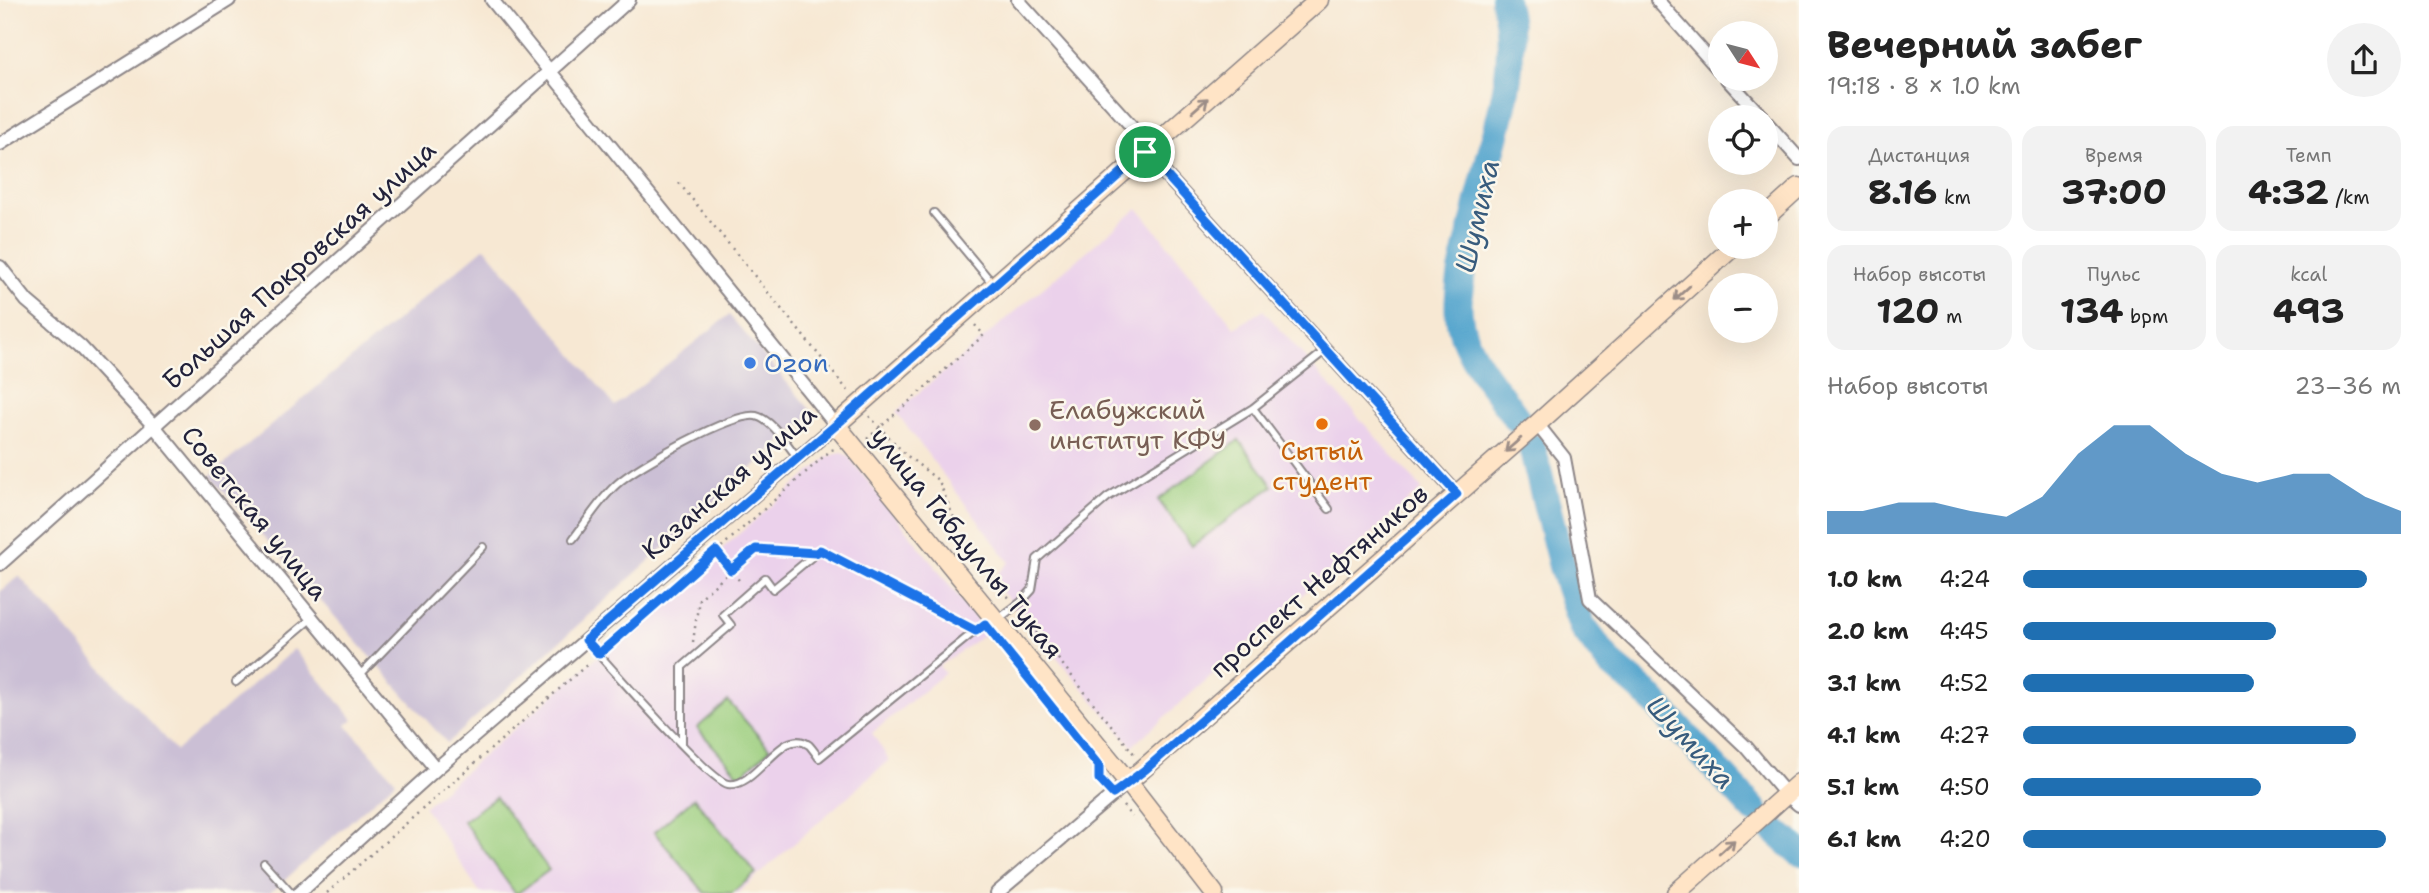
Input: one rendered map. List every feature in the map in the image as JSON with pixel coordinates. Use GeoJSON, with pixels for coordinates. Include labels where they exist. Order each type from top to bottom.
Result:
{"type":"FeatureCollection","features":[{"type":"Feature","properties":{"kind":"main road","name":"Казанская улица"},"geometry":{"type":"LineString","coordinates":[[836,425],[1319,0]]}},
{"type":"Feature","properties":{"kind":"main road"},"geometry":{"type":"LineString","coordinates":[[1778,206],[1799,187]]}},
{"type":"Feature","properties":{"kind":"main road","name":"проспект Нефтяников"},"geometry":{"type":"LineString","coordinates":[[1128,782],[1537,424],[1720,259]]}},
{"type":"Feature","properties":{"kind":"main road","name":"улица Габдуллы Тукая"},"geometry":{"type":"LineString","coordinates":[[836,425],[1128,782],[1214,893]]}},
{"type":"Feature","properties":{"kind":"main road"},"geometry":{"type":"LineString","coordinates":[[1676,893],[1795,794]]}},
{"type":"Feature","properties":{"kind":"street"},"geometry":{"type":"LineString","coordinates":[[0,144],[229,0]]}},
{"type":"Feature","properties":{"kind":"street","name":"улица Габдуллы Тукая"},"geometry":{"type":"LineString","coordinates":[[492,0],[836,425]]}},
{"type":"Feature","properties":{"kind":"street","name":"Большая Покровская улица"},"geometry":{"type":"LineString","coordinates":[[0,564],[629,0]]}},
{"type":"Feature","properties":{"kind":"street"},"geometry":{"type":"LineString","coordinates":[[1018,0],[1134,129],[1145,152],[1457,494]]}},
{"type":"Feature","properties":{"kind":"street"},"geometry":{"type":"LineString","coordinates":[[1657,0],[1708,57]]}},
{"type":"Feature","properties":{"kind":"street"},"geometry":{"type":"LineString","coordinates":[[1738,91],[1751,105]]}},
{"type":"Feature","properties":{"kind":"street"},"geometry":{"type":"LineString","coordinates":[[1778,135],[1799,159]]}},
{"type":"Feature","properties":{"kind":"street","name":"Советская улица"},"geometry":{"type":"LineString","coordinates":[[0,267],[27,301],[80,346],[154,426],[436,769]]}},
{"type":"Feature","properties":{"kind":"street"},"geometry":{"type":"LineString","coordinates":[[1537,424],[1564,458],[1590,599],[1795,794]]}},
{"type":"Feature","properties":{"kind":"street","name":"Казанская улица"},"geometry":{"type":"LineString","coordinates":[[299,893],[436,769],[836,425]]}},
{"type":"Feature","properties":{"kind":"street","name":"проспект Нефтяников"},"geometry":{"type":"LineString","coordinates":[[997,893],[1128,782]]}},
{"type":"Feature","properties":{"kind":"lane"},"geometry":{"type":"LineString","coordinates":[[934,213],[994,285]]}},
{"type":"Feature","properties":{"kind":"lane"},"geometry":{"type":"LineString","coordinates":[[586,640],[716,778],[730,784],[745,781],[792,742],[809,746],[819,758],[976,631],[1015,606],[1032,590],[1037,559],[1108,497],[1253,408],[1326,350]]}},
{"type":"Feature","properties":{"kind":"lane"},"geometry":{"type":"LineString","coordinates":[[1253,408],[1329,509]]}},
{"type":"Feature","properties":{"kind":"lane"},"geometry":{"type":"LineString","coordinates":[[573,539],[616,484],[645,463],[720,425],[745,416],[756,416],[768,422],[798,458]]}},
{"type":"Feature","properties":{"kind":"lane"},"geometry":{"type":"LineString","coordinates":[[359,676],[483,547]]}},
{"type":"Feature","properties":{"kind":"lane"},"geometry":{"type":"LineString","coordinates":[[682,744],[682,667],[731,625],[723,615],[765,578],[773,589],[820,550],[976,631]]}},
{"type":"Feature","properties":{"kind":"lane"},"geometry":{"type":"LineString","coordinates":[[236,682],[312,618]]}},
{"type":"Feature","properties":{"kind":"lane"},"geometry":{"type":"LineString","coordinates":[[264,863],[291,893]]}},
{"type":"Feature","properties":{"kind":"path"},"geometry":{"type":"LineString","coordinates":[[679,183],[878,428],[939,481],[963,541],[1146,769]]}},
{"type":"Feature","properties":{"kind":"path"},"geometry":{"type":"LineString","coordinates":[[327,893],[831,450],[842,448],[852,454],[984,335],[964,312]]}},
{"type":"Feature","properties":{"kind":"path"},"geometry":{"type":"LineString","coordinates":[[691,659],[699,599],[731,570],[756,549],[816,553]]}},
{"type":"Feature","properties":{"kind":"path"},"geometry":{"type":"LineString","coordinates":[[716,551],[749,592]]}},
{"type":"Feature","properties":{"kind":"path"},"geometry":{"type":"LineString","coordinates":[[1099,766],[1099,779],[1138,824]]}},
{"type":"Feature","properties":{"kind":"shaded area"},"geometry":{"type":"Polygon","coordinates":[[[1138,208],[1235,328],[1263,310],[1422,489],[1132,746],[992,580],[1009,562],[896,412],[1138,208]]]}},
{"type":"Feature","properties":{"kind":"shaded area"},"geometry":{"type":"Polygon","coordinates":[[[485,247],[615,406],[729,315],[813,413],[447,743],[210,476],[485,247]]]}},
{"type":"Feature","properties":{"kind":"shaded area"},"geometry":{"type":"Polygon","coordinates":[[[842,453],[849,457],[987,633],[939,666],[945,673],[872,733],[889,760],[738,893],[480,893],[424,807],[829,456],[842,453]]]}},
{"type":"Feature","properties":{"kind":"shaded area"},"geometry":{"type":"Polygon","coordinates":[[[19,576],[176,751],[294,649],[353,719],[346,725],[396,781],[270,893],[0,893],[0,592],[19,576]]]}},
{"type":"Feature","properties":{"kind":"green space"},"geometry":{"type":"Polygon","coordinates":[[[1239,440],[1273,486],[1192,546],[1158,500],[1239,440]]]}},
{"type":"Feature","properties":{"kind":"green space"},"geometry":{"type":"Polygon","coordinates":[[[728,701],[770,749],[740,776],[697,728],[728,701]]]}},
{"type":"Feature","properties":{"kind":"green space"},"geometry":{"type":"Polygon","coordinates":[[[496,797],[549,870],[518,893],[515,893],[463,821],[496,797]]]}},
{"type":"Feature","properties":{"kind":"green space"},"geometry":{"type":"Polygon","coordinates":[[[694,798],[756,873],[732,893],[705,893],[654,832],[694,798]]]}},
{"type":"Feature","properties":{"kind":"waterway","name":"Шумиха"},"geometry":{"type":"LineString","coordinates":[[1504,0],[1510,61],[1499,121],[1462,271],[1458,309],[1466,343],[1516,418]]}},
{"type":"Feature","properties":{"kind":"waterway","name":"Шумиха"},"geometry":{"type":"LineString","coordinates":[[1532,447],[1562,566],[1582,626],[1609,662],[1646,693],[1754,810]]}},
{"type":"Feature","properties":{"kind":"waterway","name":"Шумиха"},"geometry":{"type":"LineString","coordinates":[[1767,824],[1799,852]]}},
{"type":"Feature","properties":{"kind":"place","name":"Ozon"},"geometry":{"type":"Point","coordinates":[750,363]}},
{"type":"Feature","properties":{"kind":"place","name":"Сытый студент"},"geometry":{"type":"Point","coordinates":[1322,424]}},
{"type":"Feature","properties":{"kind":"place","name":"Елабужский институт КФУ"},"geometry":{"type":"Point","coordinates":[1035,425]}},
{"type":"Feature","properties":{"kind":"route"},"geometry":{"type":"LineString","coordinates":[[1145,152],[1457,494],[1146,769],[1113,794],[1099,779],[1099,766],[985,624],[976,631],[820,550],[816,553],[756,549],[731,570],[716,551],[599,654],[586,640],[836,425],[1145,152]]}}]}
